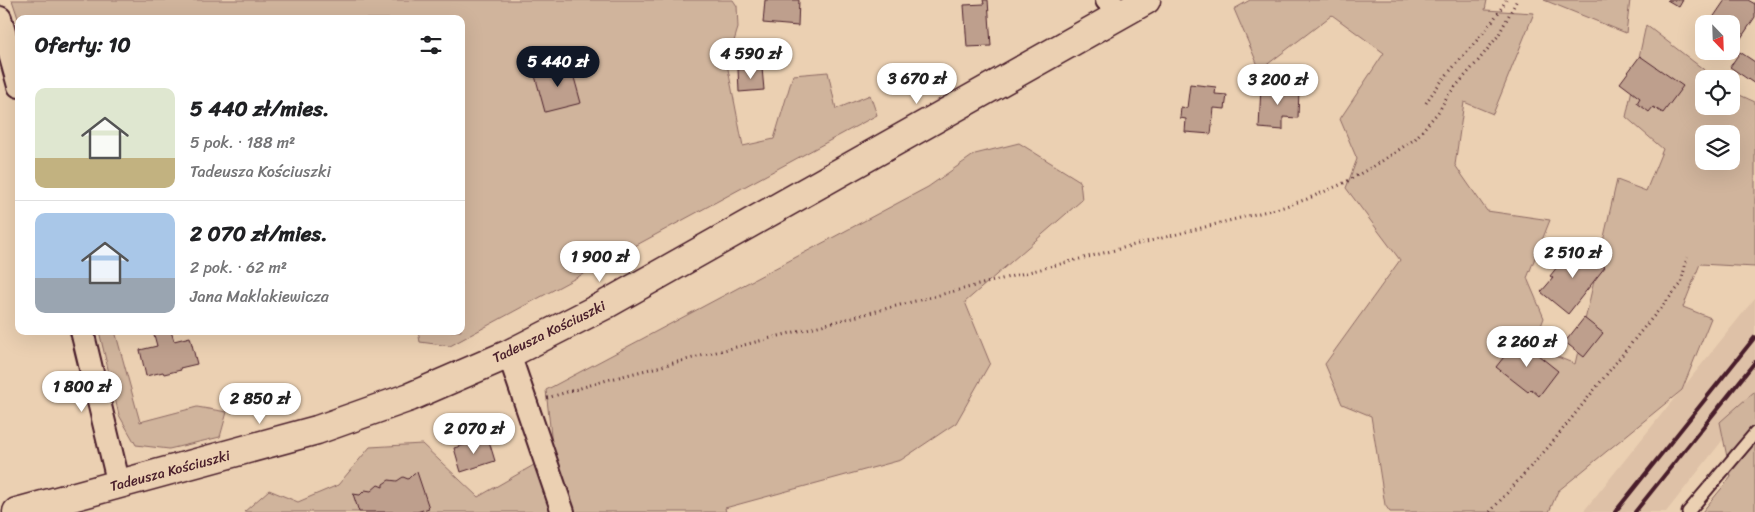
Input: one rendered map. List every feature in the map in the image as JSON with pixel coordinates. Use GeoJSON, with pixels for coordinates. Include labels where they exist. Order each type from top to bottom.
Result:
{"type":"FeatureCollection","features":[{"type":"Feature","properties":{"kind":"main road","name":"Tadeusza Kościuszki"},"geometry":{"type":"LineString","coordinates":[[17,512],[317,430],[410,397],[509,354],[603,306],[1126,4]]}},
{"type":"Feature","properties":{"kind":"street"},"geometry":{"type":"LineString","coordinates":[[0,18],[15,72]]}},
{"type":"Feature","properties":{"kind":"street"},"geometry":{"type":"LineString","coordinates":[[83,335],[119,485]]}},
{"type":"Feature","properties":{"kind":"street"},"geometry":{"type":"LineString","coordinates":[[509,354],[563,512]]}},
{"type":"Feature","properties":{"kind":"lane"},"geometry":{"type":"LineString","coordinates":[[1688,512],[1755,433]]}},
{"type":"Feature","properties":{"kind":"path"},"geometry":{"type":"LineString","coordinates":[[1426,104],[1437,86],[1496,18],[1506,0]]}},
{"type":"Feature","properties":{"kind":"path"},"geometry":{"type":"LineString","coordinates":[[525,404],[616,377],[1283,207],[1307,199],[1349,180],[1415,139],[1439,110],[1448,94],[1498,36],[1517,0]]}},
{"type":"Feature","properties":{"kind":"path"},"geometry":{"type":"LineString","coordinates":[[1490,512],[1550,444],[1681,284],[1687,256]]}},
{"type":"Feature","properties":{"kind":"shaded area"},"geometry":{"type":"Polygon","coordinates":[[[12,0],[733,0],[737,6],[738,28],[727,64],[743,146],[774,139],[793,75],[828,72],[836,109],[870,95],[877,115],[450,346],[420,342],[419,335],[465,335],[465,15],[17,15],[12,0]]]}},
{"type":"Feature","properties":{"kind":"shaded area"},"geometry":{"type":"Polygon","coordinates":[[[1250,0],[1487,0],[1485,10],[1534,13],[1493,114],[1464,102],[1455,165],[1487,211],[1550,220],[1527,278],[1544,318],[1533,347],[1575,364],[1617,180],[1646,191],[1663,149],[1626,117],[1646,25],[1704,70],[1695,70],[1695,115],[1740,115],[1740,95],[1755,102],[1755,267],[1700,264],[1683,307],[1711,318],[1682,390],[1558,491],[1549,512],[1390,512],[1385,505],[1371,416],[1342,404],[1325,364],[1400,260],[1346,188],[1357,159],[1340,119],[1384,53],[1332,15],[1260,70],[1234,9],[1250,0]]]}},
{"type":"Feature","properties":{"kind":"shaded area"},"geometry":{"type":"Polygon","coordinates":[[[1544,0],[1630,0],[1626,33],[1544,0]]]}},
{"type":"Feature","properties":{"kind":"shaded area"},"geometry":{"type":"Polygon","coordinates":[[[1019,143],[1080,181],[1082,200],[965,302],[990,363],[956,423],[901,460],[725,508],[726,512],[244,512],[269,490],[298,502],[338,485],[370,447],[422,444],[478,497],[553,454],[546,390],[928,187],[975,154],[1019,143]]]}},
{"type":"Feature","properties":{"kind":"shaded area"},"geometry":{"type":"Polygon","coordinates":[[[1755,298],[1755,399],[1666,512],[1583,512],[1755,298]]]}},
{"type":"Feature","properties":{"kind":"shaded area"},"geometry":{"type":"Polygon","coordinates":[[[100,335],[116,335],[140,422],[197,407],[227,412],[220,437],[169,449],[136,445],[119,415],[100,335]]]}},
{"type":"Feature","properties":{"kind":"shaded area"},"geometry":{"type":"Polygon","coordinates":[[[1755,391],[1755,512],[1702,512],[1731,477],[1720,422],[1755,391]]]}},
{"type":"Feature","properties":{"kind":"building"},"geometry":{"type":"Polygon","coordinates":[[[765,0],[799,0],[798,26],[763,23],[765,0]]]}},
{"type":"Feature","properties":{"kind":"building"},"geometry":{"type":"Polygon","coordinates":[[[983,0],[988,0],[991,46],[967,47],[964,5],[984,4],[983,0]]]}},
{"type":"Feature","properties":{"kind":"building"},"geometry":{"type":"Polygon","coordinates":[[[1667,0],[1683,0],[1679,7],[1667,0]]]}},
{"type":"Feature","properties":{"kind":"building"},"geometry":{"type":"Polygon","coordinates":[[[1725,0],[1748,0],[1755,4],[1755,17],[1740,40],[1740,15],[1715,15],[1725,0]]]}},
{"type":"Feature","properties":{"kind":"building"},"geometry":{"type":"Polygon","coordinates":[[[1740,52],[1755,62],[1755,84],[1740,74],[1740,70],[1734,70],[1730,67],[1735,60],[1740,60],[1740,52]]]}},
{"type":"Feature","properties":{"kind":"building"},"geometry":{"type":"Polygon","coordinates":[[[1640,56],[1683,86],[1663,113],[1653,107],[1649,112],[1637,103],[1640,98],[1620,83],[1640,56]]]}},
{"type":"Feature","properties":{"kind":"building"},"geometry":{"type":"Polygon","coordinates":[[[570,63],[581,103],[545,112],[534,72],[570,63]]]}},
{"type":"Feature","properties":{"kind":"building"},"geometry":{"type":"Polygon","coordinates":[[[762,68],[764,90],[739,92],[738,69],[762,68]]]}},
{"type":"Feature","properties":{"kind":"building"},"geometry":{"type":"Polygon","coordinates":[[[1190,84],[1216,87],[1215,94],[1227,95],[1225,109],[1214,108],[1211,134],[1185,132],[1186,119],[1180,118],[1181,107],[1187,108],[1190,84]]]}},
{"type":"Feature","properties":{"kind":"building"},"geometry":{"type":"Polygon","coordinates":[[[1261,86],[1299,88],[1298,118],[1283,117],[1283,130],[1259,128],[1261,86]]]}},
{"type":"Feature","properties":{"kind":"building"},"geometry":{"type":"Polygon","coordinates":[[[1579,246],[1605,267],[1568,314],[1541,292],[1553,278],[1550,276],[1565,257],[1567,259],[1579,246]]]}},
{"type":"Feature","properties":{"kind":"building"},"geometry":{"type":"Polygon","coordinates":[[[1584,318],[1603,333],[1584,357],[1565,342],[1584,318]]]}},
{"type":"Feature","properties":{"kind":"building"},"geometry":{"type":"Polygon","coordinates":[[[154,335],[172,335],[174,341],[190,337],[197,364],[164,374],[163,372],[146,376],[140,350],[157,346],[154,335]]]}},
{"type":"Feature","properties":{"kind":"building"},"geometry":{"type":"Polygon","coordinates":[[[1518,339],[1558,371],[1539,396],[1531,389],[1528,392],[1496,367],[1518,339]]]}},
{"type":"Feature","properties":{"kind":"building"},"geometry":{"type":"Polygon","coordinates":[[[488,438],[495,461],[461,472],[454,448],[488,438]]]}},
{"type":"Feature","properties":{"kind":"building"},"geometry":{"type":"Polygon","coordinates":[[[417,472],[429,508],[417,512],[359,512],[353,494],[360,495],[365,490],[371,491],[378,485],[383,487],[383,484],[389,480],[397,481],[403,477],[408,479],[417,472]]]}},
{"type":"Feature","properties":{"kind":"railway"},"geometry":{"type":"LineString","coordinates":[[1615,512],[1755,337]]}},
{"type":"Feature","properties":{"kind":"railway"},"geometry":{"type":"LineString","coordinates":[[1635,512],[1755,362]]}}]}
